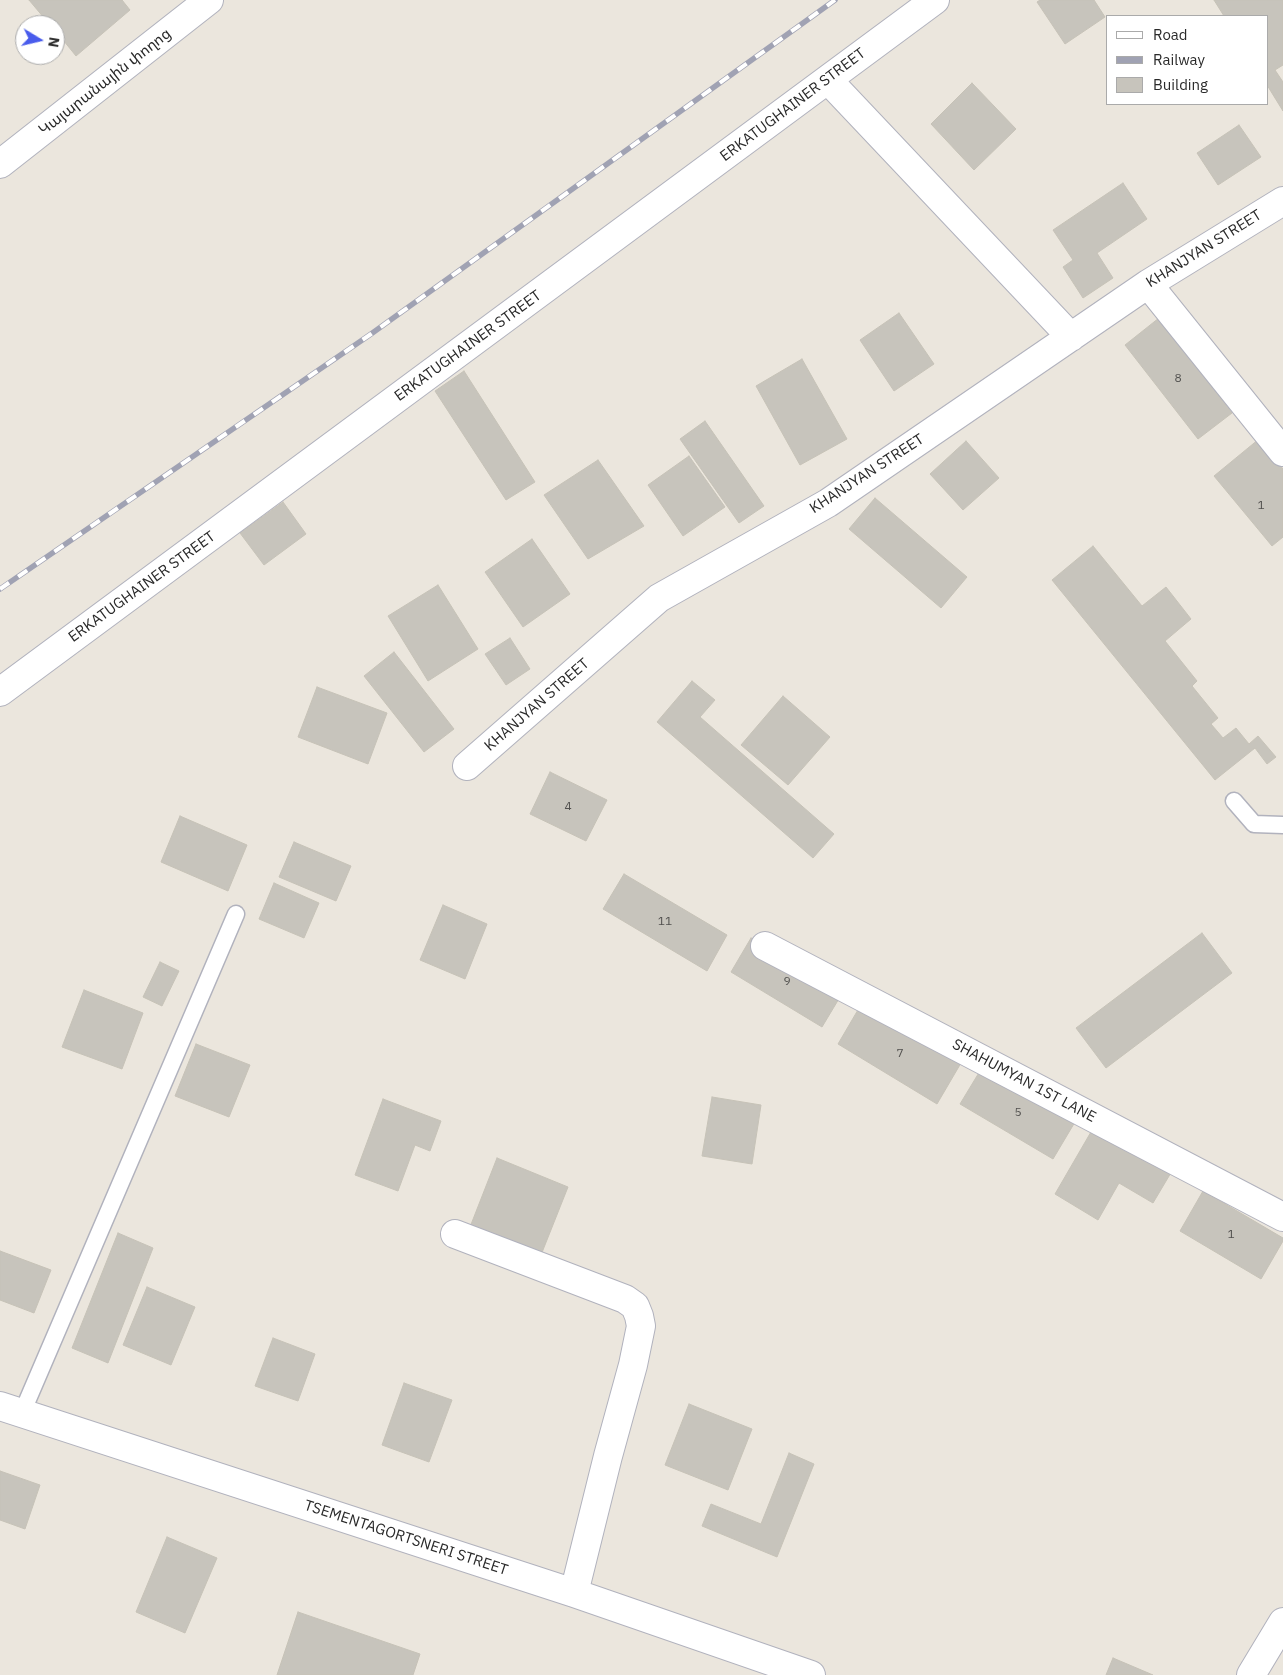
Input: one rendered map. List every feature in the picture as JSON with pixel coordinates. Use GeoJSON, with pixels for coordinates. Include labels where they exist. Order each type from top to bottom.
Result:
{"type":"FeatureCollection","features":[{"type":"Feature","properties":{"kind":"street","name":"Կայարանային փողոց"},"geometry":{"type":"LineString","coordinates":[[0,164],[210,0]]}},
{"type":"Feature","properties":{"kind":"street","name":"ERKATUGHAINER STREET"},"geometry":{"type":"LineString","coordinates":[[0,692],[936,0]]}},
{"type":"Feature","properties":{"kind":"street"},"geometry":{"type":"LineString","coordinates":[[828,80],[1071,337]]}},
{"type":"Feature","properties":{"kind":"street","name":"KHANJYAN STREET"},"geometry":{"type":"LineString","coordinates":[[467,766],[659,598],[828,503],[1148,284],[1283,201]]}},
{"type":"Feature","properties":{"kind":"street"},"geometry":{"type":"LineString","coordinates":[[1148,284],[1283,452]]}},
{"type":"Feature","properties":{"kind":"street","name":"SHAHUMYAN 1ST LANE"},"geometry":{"type":"LineString","coordinates":[[766,946],[1283,1217]]}},
{"type":"Feature","properties":{"kind":"street"},"geometry":{"type":"LineString","coordinates":[[455,1234],[625,1300],[635,1306],[640,1316],[641,1326],[633,1365],[574,1593]]}},
{"type":"Feature","properties":{"kind":"street","name":"TSEMENTAGORTSNERI STREET"},"geometry":{"type":"LineString","coordinates":[[11,1409],[574,1593],[811,1675]]}},
{"type":"Feature","properties":{"kind":"street"},"geometry":{"type":"LineString","coordinates":[[1250,1675],[1283,1622]]}},
{"type":"Feature","properties":{"kind":"lane"},"geometry":{"type":"LineString","coordinates":[[1234,801],[1254,824],[1283,825]]}},
{"type":"Feature","properties":{"kind":"lane"},"geometry":{"type":"LineString","coordinates":[[11,1409],[236,914]]}},
{"type":"Feature","properties":{"kind":"building"},"geometry":{"type":"Polygon","coordinates":[[[29,0],[122,0],[130,10],[76,56],[65,42],[65,15],[42,15],[29,0]]]}},
{"type":"Feature","properties":{"kind":"building"},"geometry":{"type":"Polygon","coordinates":[[[1040,0],[1094,0],[1105,17],[1065,44],[1037,2],[1040,0]]]}},
{"type":"Feature","properties":{"kind":"building"},"geometry":{"type":"Polygon","coordinates":[[[1214,0],[1283,0],[1283,65],[1275,70],[1283,82],[1283,111],[1268,87],[1268,15],[1223,15],[1214,0]]]}},
{"type":"Feature","properties":{"kind":"building"},"geometry":{"type":"Polygon","coordinates":[[[972,83],[1016,129],[974,170],[931,124],[972,83]]]}},
{"type":"Feature","properties":{"kind":"building"},"geometry":{"type":"Polygon","coordinates":[[[1239,125],[1261,157],[1218,185],[1197,153],[1239,125]]]}},
{"type":"Feature","properties":{"kind":"building"},"geometry":{"type":"Polygon","coordinates":[[[1123,183],[1147,219],[1097,253],[1113,278],[1083,298],[1063,267],[1073,260],[1053,230],[1123,183]]]}},
{"type":"Feature","properties":{"kind":"building"},"geometry":{"type":"Polygon","coordinates":[[[899,313],[934,364],[894,391],[860,340],[899,313]]]}},
{"type":"Feature","properties":{"kind":"building"},"geometry":{"type":"Polygon","coordinates":[[[1159,318],[1232,413],[1198,439],[1125,345],[1159,318]]]}},
{"type":"Feature","properties":{"kind":"building"},"geometry":{"type":"Polygon","coordinates":[[[802,359],[847,439],[800,465],[756,386],[802,359]]]}},
{"type":"Feature","properties":{"kind":"building"},"geometry":{"type":"Polygon","coordinates":[[[464,371],[535,482],[506,500],[435,391],[464,371]]]}},
{"type":"Feature","properties":{"kind":"building"},"geometry":{"type":"Polygon","coordinates":[[[705,421],[764,506],[739,523],[680,439],[705,421]]]}},
{"type":"Feature","properties":{"kind":"building"},"geometry":{"type":"Polygon","coordinates":[[[1259,439],[1283,469],[1283,537],[1272,546],[1214,476],[1259,439]]]}},
{"type":"Feature","properties":{"kind":"building"},"geometry":{"type":"Polygon","coordinates":[[[966,441],[999,478],[963,510],[930,474],[966,441]]]}},
{"type":"Feature","properties":{"kind":"building"},"geometry":{"type":"Polygon","coordinates":[[[689,456],[725,507],[683,536],[648,485],[689,456]]]}},
{"type":"Feature","properties":{"kind":"building"},"geometry":{"type":"Polygon","coordinates":[[[598,460],[644,526],[588,559],[544,495],[598,460]]]}},
{"type":"Feature","properties":{"kind":"building"},"geometry":{"type":"Polygon","coordinates":[[[875,498],[967,577],[941,608],[849,529],[875,498]]]}},
{"type":"Feature","properties":{"kind":"building"},"geometry":{"type":"Polygon","coordinates":[[[283,502],[306,534],[264,565],[240,533],[283,502]]]}},
{"type":"Feature","properties":{"kind":"building"},"geometry":{"type":"Polygon","coordinates":[[[532,539],[570,594],[523,627],[485,572],[532,539]]]}},
{"type":"Feature","properties":{"kind":"building"},"geometry":{"type":"Polygon","coordinates":[[[1093,546],[1142,606],[1166,587],[1191,619],[1165,641],[1197,681],[1192,686],[1218,718],[1211,724],[1223,738],[1236,728],[1249,744],[1258,736],[1276,757],[1267,764],[1255,748],[1215,780],[1052,580],[1093,546]]]}},
{"type":"Feature","properties":{"kind":"building"},"geometry":{"type":"Polygon","coordinates":[[[438,585],[478,649],[428,681],[388,616],[438,585]]]}},
{"type":"Feature","properties":{"kind":"building"},"geometry":{"type":"Polygon","coordinates":[[[510,638],[530,669],[506,685],[485,654],[510,638]]]}},
{"type":"Feature","properties":{"kind":"building"},"geometry":{"type":"Polygon","coordinates":[[[394,652],[454,729],[424,752],[364,676],[394,652]]]}},
{"type":"Feature","properties":{"kind":"building"},"geometry":{"type":"Polygon","coordinates":[[[692,681],[715,700],[700,717],[834,834],[813,858],[657,722],[692,681]]]}},
{"type":"Feature","properties":{"kind":"building"},"geometry":{"type":"Polygon","coordinates":[[[317,687],[387,713],[368,764],[298,737],[317,687]]]}},
{"type":"Feature","properties":{"kind":"building"},"geometry":{"type":"Polygon","coordinates":[[[783,696],[830,737],[788,785],[741,745],[783,696]]]}},
{"type":"Feature","properties":{"kind":"building"},"geometry":{"type":"Polygon","coordinates":[[[550,772],[607,800],[586,841],[530,814],[550,772]]]}},
{"type":"Feature","properties":{"kind":"building"},"geometry":{"type":"Polygon","coordinates":[[[180,816],[247,845],[228,891],[161,862],[180,816]]]}},
{"type":"Feature","properties":{"kind":"building"},"geometry":{"type":"Polygon","coordinates":[[[294,842],[351,866],[336,901],[279,877],[294,842]]]}},
{"type":"Feature","properties":{"kind":"building"},"geometry":{"type":"Polygon","coordinates":[[[624,874],[727,935],[707,971],[603,909],[624,874]]]}},
{"type":"Feature","properties":{"kind":"building"},"geometry":{"type":"Polygon","coordinates":[[[274,883],[319,903],[304,938],[259,919],[274,883]]]}},
{"type":"Feature","properties":{"kind":"building"},"geometry":{"type":"Polygon","coordinates":[[[443,905],[487,924],[465,979],[420,960],[443,905]]]}},
{"type":"Feature","properties":{"kind":"building"},"geometry":{"type":"Polygon","coordinates":[[[1202,933],[1232,973],[1106,1068],[1076,1028],[1202,933]]]}},
{"type":"Feature","properties":{"kind":"building"},"geometry":{"type":"Polygon","coordinates":[[[751,938],[843,992],[822,1027],[731,972],[751,938]]]}},
{"type":"Feature","properties":{"kind":"building"},"geometry":{"type":"Polygon","coordinates":[[[160,962],[179,971],[162,1006],[143,997],[160,962]]]}},
{"type":"Feature","properties":{"kind":"building"},"geometry":{"type":"Polygon","coordinates":[[[84,990],[143,1013],[122,1069],[62,1047],[84,990]]]}},
{"type":"Feature","properties":{"kind":"building"},"geometry":{"type":"Polygon","coordinates":[[[862,1003],[961,1063],[937,1104],[838,1044],[862,1003]]]}},
{"type":"Feature","properties":{"kind":"building"},"geometry":{"type":"Polygon","coordinates":[[[196,1044],[250,1065],[229,1117],[175,1096],[196,1044]]]}},
{"type":"Feature","properties":{"kind":"building"},"geometry":{"type":"Polygon","coordinates":[[[983,1066],[1075,1122],[1053,1159],[960,1104],[983,1066]]]}},
{"type":"Feature","properties":{"kind":"building"},"geometry":{"type":"Polygon","coordinates":[[[712,1097],[761,1105],[752,1164],[702,1156],[712,1097]]]}},
{"type":"Feature","properties":{"kind":"building"},"geometry":{"type":"Polygon","coordinates":[[[383,1099],[441,1121],[430,1151],[415,1145],[398,1191],[355,1175],[383,1099]]]}},
{"type":"Feature","properties":{"kind":"building"},"geometry":{"type":"Polygon","coordinates":[[[1095,1125],[1172,1171],[1153,1203],[1119,1183],[1098,1220],[1055,1194],[1095,1125]]]}},
{"type":"Feature","properties":{"kind":"building"},"geometry":{"type":"Polygon","coordinates":[[[497,1158],[568,1187],[541,1255],[470,1227],[497,1158]]]}},
{"type":"Feature","properties":{"kind":"building"},"geometry":{"type":"Polygon","coordinates":[[[1203,1191],[1283,1238],[1261,1279],[1180,1231],[1203,1191]]]}},
{"type":"Feature","properties":{"kind":"building"},"geometry":{"type":"Polygon","coordinates":[[[118,1233],[153,1248],[108,1363],[72,1348],[118,1233]]]}},
{"type":"Feature","properties":{"kind":"building"},"geometry":{"type":"Polygon","coordinates":[[[0,1251],[51,1270],[34,1313],[0,1300],[0,1251]]]}},
{"type":"Feature","properties":{"kind":"building"},"geometry":{"type":"Polygon","coordinates":[[[147,1287],[195,1307],[171,1365],[123,1345],[147,1287]]]}},
{"type":"Feature","properties":{"kind":"building"},"geometry":{"type":"Polygon","coordinates":[[[273,1338],[315,1354],[298,1401],[255,1386],[273,1338]]]}},
{"type":"Feature","properties":{"kind":"building"},"geometry":{"type":"Polygon","coordinates":[[[404,1383],[452,1400],[429,1462],[382,1445],[404,1383]]]}},
{"type":"Feature","properties":{"kind":"building"},"geometry":{"type":"Polygon","coordinates":[[[689,1404],[752,1429],[728,1490],[665,1465],[689,1404]]]}},
{"type":"Feature","properties":{"kind":"building"},"geometry":{"type":"Polygon","coordinates":[[[789,1453],[814,1464],[777,1557],[702,1526],[711,1504],[761,1524],[789,1453]]]}},
{"type":"Feature","properties":{"kind":"building"},"geometry":{"type":"Polygon","coordinates":[[[0,1471],[40,1485],[25,1529],[0,1520],[0,1471]]]}},
{"type":"Feature","properties":{"kind":"building"},"geometry":{"type":"Polygon","coordinates":[[[167,1537],[217,1558],[185,1633],[136,1612],[167,1537]]]}},
{"type":"Feature","properties":{"kind":"building"},"geometry":{"type":"Polygon","coordinates":[[[298,1612],[420,1654],[413,1675],[277,1675],[298,1612]]]}},
{"type":"Feature","properties":{"kind":"building"},"geometry":{"type":"Polygon","coordinates":[[[1113,1658],[1153,1675],[1106,1675],[1113,1658]]]}},
{"type":"Feature","properties":{"kind":"railway"},"geometry":{"type":"LineString","coordinates":[[0,589],[371,334],[835,0]]}}]}
